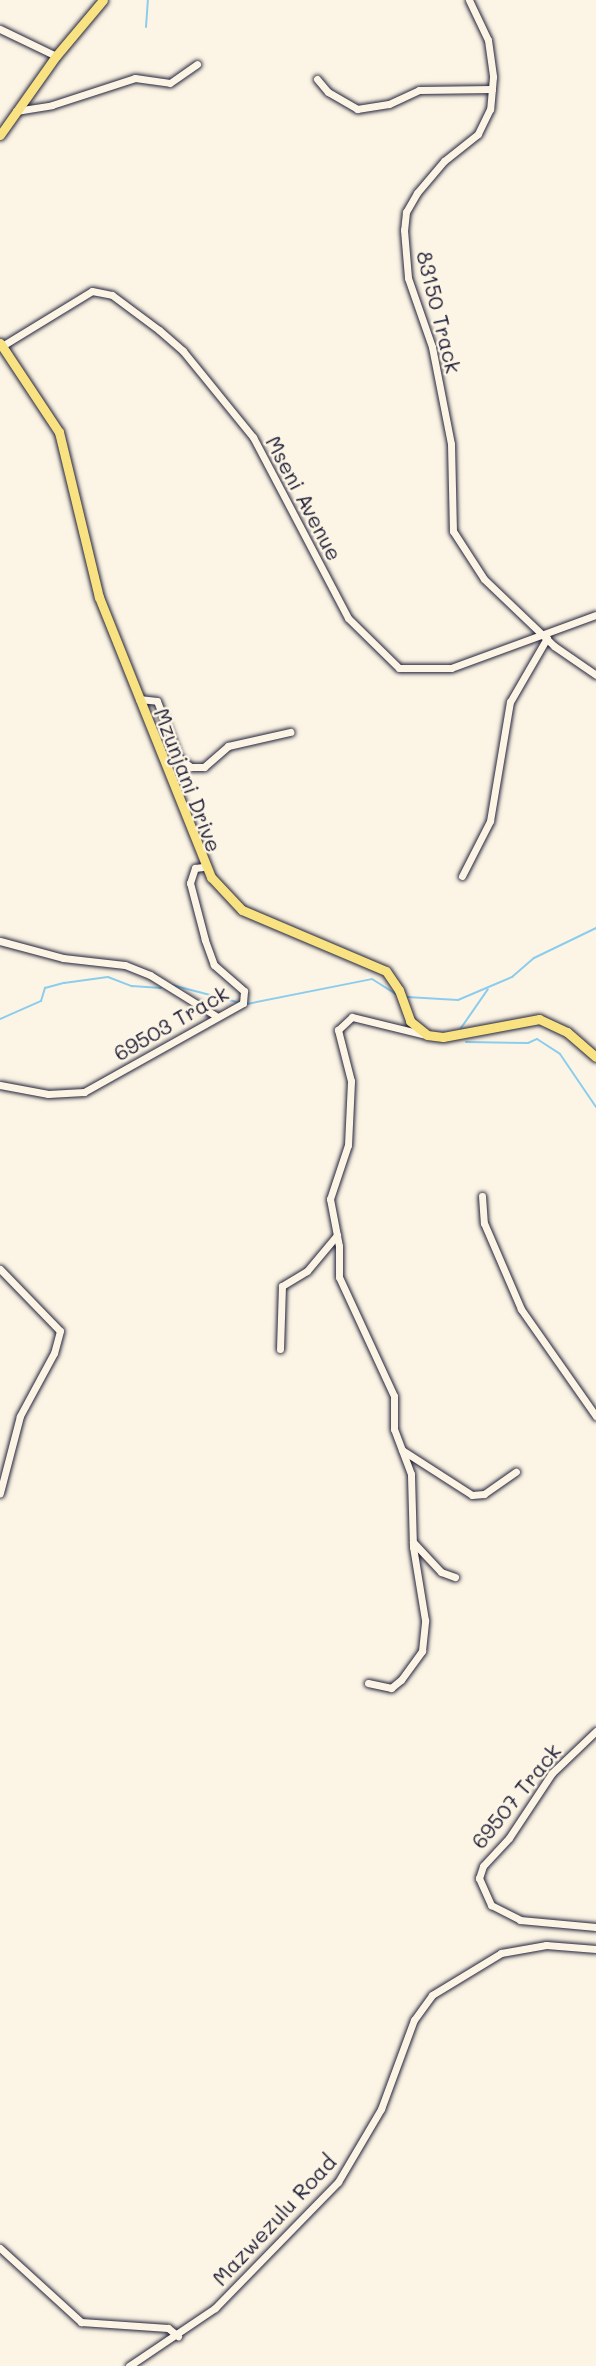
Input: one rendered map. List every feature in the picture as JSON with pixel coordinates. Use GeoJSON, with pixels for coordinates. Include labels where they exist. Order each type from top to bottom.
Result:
{"type":"FeatureCollection","features":[{"type":"Feature","properties":{"kind":"main road"},"geometry":{"type":"LineString","coordinates":[[0,135],[56,56],[103,0]]}},
{"type":"Feature","properties":{"kind":"main road","name":"Mzunjani Drive"},"geometry":{"type":"LineString","coordinates":[[1,344],[59,432],[89,568],[203,867],[242,910],[386,971],[399,990],[410,1021],[427,1035]]}},
{"type":"Feature","properties":{"kind":"main road"},"geometry":{"type":"LineString","coordinates":[[427,1035],[443,1037],[539,1019],[559,1027],[596,1057]]}},
{"type":"Feature","properties":{"kind":"street","name":"83150 Track"},"geometry":{"type":"LineString","coordinates":[[469,0],[488,40],[492,89],[484,128],[444,161],[411,203],[404,219],[405,264],[432,347],[450,436],[453,531],[484,579],[545,636],[596,675]]}},
{"type":"Feature","properties":{"kind":"street"},"geometry":{"type":"LineString","coordinates":[[0,29],[56,56]]}},
{"type":"Feature","properties":{"kind":"street"},"geometry":{"type":"LineString","coordinates":[[16,111],[52,105],[135,78],[170,83],[197,64]]}},
{"type":"Feature","properties":{"kind":"street"},"geometry":{"type":"LineString","coordinates":[[317,79],[328,92],[357,109],[389,104],[419,90],[492,89]]}},
{"type":"Feature","properties":{"kind":"street","name":"Mseni Avenue"},"geometry":{"type":"LineString","coordinates":[[1,344],[92,291],[112,295],[159,330],[183,351],[253,437],[348,618],[399,668],[451,668],[545,636],[596,615]]}},
{"type":"Feature","properties":{"kind":"street"},"geometry":{"type":"LineString","coordinates":[[462,876],[490,821],[510,702],[545,636]]}},
{"type":"Feature","properties":{"kind":"street"},"geometry":{"type":"LineString","coordinates":[[139,699],[157,701],[179,758],[191,767],[204,767],[228,746],[290,732]]}},
{"type":"Feature","properties":{"kind":"street","name":"69503 Track"},"geometry":{"type":"LineString","coordinates":[[0,1085],[48,1094],[83,1092],[246,997],[240,986],[219,971],[210,955],[190,883],[195,868],[203,867]]}},
{"type":"Feature","properties":{"kind":"street"},"geometry":{"type":"LineString","coordinates":[[0,941],[64,958],[125,965],[150,975],[216,1016]]}},
{"type":"Feature","properties":{"kind":"street"},"geometry":{"type":"LineString","coordinates":[[369,1683],[397,1685],[422,1651],[423,1593],[413,1541],[411,1474],[394,1429],[394,1396],[341,1287],[337,1234],[330,1199],[348,1145],[351,1081],[339,1025],[352,1017],[427,1035]]}},
{"type":"Feature","properties":{"kind":"street"},"geometry":{"type":"LineString","coordinates":[[482,1196],[484,1223],[516,1301],[596,1416]]}},
{"type":"Feature","properties":{"kind":"street"},"geometry":{"type":"LineString","coordinates":[[280,1349],[282,1286],[307,1271],[337,1234]]}},
{"type":"Feature","properties":{"kind":"street"},"geometry":{"type":"LineString","coordinates":[[0,1269],[60,1331],[54,1353],[23,1408],[0,1493]]}},
{"type":"Feature","properties":{"kind":"street"},"geometry":{"type":"LineString","coordinates":[[401,1450],[472,1495],[484,1494],[516,1472]]}},
{"type":"Feature","properties":{"kind":"street"},"geometry":{"type":"LineString","coordinates":[[413,1541],[441,1572],[455,1577]]}},
{"type":"Feature","properties":{"kind":"street","name":"69507 Track"},"geometry":{"type":"LineString","coordinates":[[596,1731],[552,1773],[509,1838],[483,1866],[479,1878],[494,1908],[520,1920],[596,1927]]}},
{"type":"Feature","properties":{"kind":"street","name":"Mazwezulu Road"},"geometry":{"type":"LineString","coordinates":[[129,2366],[178,2336],[229,2294],[338,2182],[382,2109],[414,2020],[432,1995],[501,1953],[546,1945],[596,1949]]}},
{"type":"Feature","properties":{"kind":"street"},"geometry":{"type":"LineString","coordinates":[[0,2248],[81,2322],[168,2328],[178,2336]]}},
{"type":"Feature","properties":{"kind":"waterway"},"geometry":{"type":"LineString","coordinates":[[146,27],[148,0]]}},
{"type":"Feature","properties":{"kind":"waterway"},"geometry":{"type":"LineString","coordinates":[[407,997],[458,1000],[512,977],[534,958],[596,928]]}},
{"type":"Feature","properties":{"kind":"waterway"},"geometry":{"type":"LineString","coordinates":[[0,1019],[41,1001],[45,988],[64,983],[108,977],[132,986],[161,988]]}},
{"type":"Feature","properties":{"kind":"waterway"},"geometry":{"type":"LineString","coordinates":[[247,1004],[372,979],[396,994]]}},
{"type":"Feature","properties":{"kind":"waterway"},"geometry":{"type":"LineString","coordinates":[[172,985],[237,1002]]}},
{"type":"Feature","properties":{"kind":"waterway"},"geometry":{"type":"LineString","coordinates":[[461,1028],[488,989]]}},
{"type":"Feature","properties":{"kind":"waterway"},"geometry":{"type":"LineString","coordinates":[[466,1042],[528,1043],[537,1039],[560,1054],[596,1107]]}}]}
